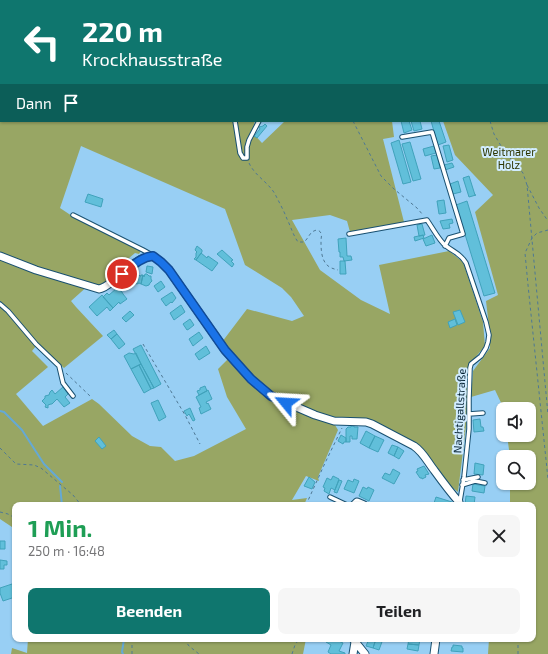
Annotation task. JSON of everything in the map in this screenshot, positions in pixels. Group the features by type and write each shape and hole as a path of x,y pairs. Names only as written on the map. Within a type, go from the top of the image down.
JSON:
{"street":[{"path":"0,256 36,270 99,289 107,286 142,258 153,256 169,270 225,350 251,379 266,392 271,396 315,415 345,422 358,421 372,424 420,450 457,502"},
{"path":"353,654 354,642"},
{"path":"355,642 365,654"},
{"path":"434,654 436,642"}],"lane":[{"path":"236,122 240,153 243,158 247,158 247,147 249,140 258,122"},
{"path":"402,137 432,132 463,234 449,238 445,246"},
{"path":"73,215 153,256"},
{"path":"349,234 427,220"},
{"name":"Nachtigallstraße","path":"427,220 445,246 459,254 466,263 489,335 488,342 482,356 471,364 469,430 459,502"},
{"path":"0,304 8,311 36,344 59,366 63,383 73,396"},
{"path":"469,414 483,413"},
{"path":"463,480 478,477"},
{"path":"462,486 475,481 485,483"},
{"path":"330,497 341,502"}],"path":[{"path":"354,122 381,176 417,208 427,220"},
{"path":"490,122 494,134 504,151 524,173 532,238 548,415"},
{"path":"247,158 252,169 268,184 274,193 298,242 304,242 314,231 320,231 323,258 326,264 338,270"},
{"path":"526,184 548,221"},
{"path":"548,230 537,233 532,238 525,253 548,479"},
{"path":"143,344 185,415 200,444"},
{"path":"59,366 90,396"},
{"path":"307,502 345,422"},
{"path":"0,448 16,464 34,465 41,468 73,495 79,502"},
{"path":"0,512 12,516"},
{"path":"132,642 132,654"},
{"path":"186,642 199,654"},
{"path":"292,654 298,642"},
{"path":"518,642 518,654"}],"green space":[{"path":"0,122 255,122 252,132 262,143 284,122 392,122 394,137 383,139 404,222 362,231 350,232 347,221 330,215 292,220 320,270 361,300 390,314 379,265 449,251 463,262 483,322 485,346 468,366 467,418 458,492 448,484 423,449 382,426 343,419 316,412 270,392 247,371 222,342 247,309 292,321 304,316 291,297 282,288 245,265 225,209 81,146 60,208 75,218 141,251 139,254 135,253 109,275 112,279 103,286 90,284 71,301 103,336 64,368 36,343 11,311 0,301"},
{"name":"Weitmarer Holz","path":"443,122 548,122 548,654 488,654 489,642 536,642 536,502 510,502 510,490 536,490 536,450 509,450 508,442 536,442 536,402 501,402 495,390 471,397 473,371 490,348 486,301 498,295 475,212 493,195 455,155"},
{"path":"0,305 36,346 32,351 48,367 16,394 43,426 92,399 132,436 150,446 161,447 175,461 194,456 246,429 227,397 218,369 229,358 241,373 270,399 335,425 338,430 318,477 319,481 306,476 292,500 307,498 305,502 12,502 12,527 0,519"},
{"path":"28,642 305,642 303,654 11,654 12,648 27,653"}],"building":[{"path":"401,122 409,122 412,130 404,133"},
{"path":"411,122 420,122 422,129 414,131"},
{"path":"431,122 439,122 446,142 438,145"},
{"path":"265,124 267,126 257,138 254,136 260,129 259,127"},
{"path":"399,140 411,182 403,184 391,143"},
{"path":"410,142 421,179 413,181 402,144"},
{"path":"449,145 453,160 447,162 443,146"},
{"path":"434,146 436,153 425,156 423,149"},
{"path":"437,155 440,168 434,169 431,156"},
{"path":"452,163 454,167 445,170 444,165"},
{"path":"469,176 476,195 469,197 463,178"},
{"path":"458,181 461,192 453,194 450,184"},
{"path":"88,194 103,199 101,207 85,202"},
{"path":"444,200 446,213 439,214 437,201"},
{"path":"467,201 495,293 484,296 456,205"},
{"path":"452,219 453,223 449,224 450,228 443,229 440,221"},
{"path":"422,224 425,235 419,236 417,225"},
{"path":"423,235 424,238 415,241 414,237"},
{"path":"432,235 435,243 426,246 423,239"},
{"path":"346,238 347,256 351,256 352,260 344,261 343,257 340,257 338,239"},
{"path":"197,246 202,250 202,252 196,260 194,259 196,257 197,252 195,250"},
{"path":"222,250 233,260 231,261 234,264 232,267 217,254"},
{"path":"201,253 207,258 208,256 218,263 212,271 196,260"},
{"path":"340,261 345,261 346,274 340,274"},
{"path":"147,266 153,267 152,274 146,272"},
{"path":"134,273 140,276 143,275 141,284 132,282 133,280 131,278 134,276"},
{"path":"145,274 151,276 152,281 146,286 141,284 143,275 144,277"},
{"path":"161,281 165,287 158,292 154,286"},
{"path":"117,288 127,299 120,304 119,302 113,308 103,297 107,293 109,295"},
{"path":"172,292 176,298 172,303 171,302 166,306 161,299"},
{"path":"102,295 113,308 110,311 107,307 97,316 89,307"},
{"path":"181,305 185,312 174,320 170,313"},
{"path":"460,310 465,322 458,325 453,312"},
{"path":"130,311 134,315 126,322 122,318"},
{"path":"190,319 194,325 187,330 183,324"},
{"path":"455,319 457,325 450,328 448,322"},
{"path":"114,330 117,334 111,339 107,335"},
{"path":"199,332 203,338 193,346 189,339"},
{"path":"117,334 125,344 119,349 111,339"},
{"path":"141,345 161,384 154,388 133,349"},
{"path":"206,346 210,353 199,360 195,354"},
{"path":"129,353 136,353 141,364 131,369 124,356"},
{"path":"141,364 154,388 151,389 139,365"},
{"path":"139,365 151,389 144,393 131,369"},
{"path":"205,386 207,391 199,395 197,391"},
{"path":"63,387 68,394 65,397 70,403 64,407 57,399 52,404 48,405 48,408 45,407 46,405 42,401 45,396 49,395 52,390 55,394"},
{"path":"208,390 212,399 206,402 211,409 201,414 199,408 201,407 196,397"},
{"path":"158,400 166,417 159,421 151,403"},
{"path":"190,408 195,420 193,421 189,414 187,416 184,411"},
{"path":"480,419 481,427 483,427 484,431 474,432 473,420"},
{"path":"351,426 358,427 357,439 352,439 352,436 350,436 350,442 346,442 346,429"},
{"path":"366,431 375,436 369,448 360,443"},
{"path":"341,435 346,438 346,442 343,444 338,441"},
{"path":"375,436 384,440 378,452 369,448"},
{"path":"99,437 106,446 102,449 95,441"},
{"path":"392,445 398,447 394,456 388,453"},
{"path":"398,447 404,451 399,459 394,456"},
{"path":"475,463 484,465 483,475 474,474"},
{"path":"424,466 429,474 425,475 426,477 422,479 416,472 418,471 417,469"},
{"path":"393,469 400,473 394,484 382,478 385,473 390,475"},
{"path":"333,476 339,479 335,490 331,488 329,494 324,491 325,488 323,487 327,478 331,480"},
{"path":"309,477 315,482 312,489 304,486"},
{"path":"354,479 359,481 354,493 344,489 348,480 353,482"},
{"path":"339,480 342,481 337,493 334,492"},
{"path":"473,484 485,486 484,493 472,491"},
{"path":"363,487 367,489 368,487 374,490 369,501 359,496"},
{"path":"466,496 475,497 474,502 465,502"},
{"path":"436,497 452,502 434,502"},
{"path":"0,541 5,541 5,549 0,549"},
{"path":"0,560 7,561 7,565 4,565 4,569 0,569"},
{"path":"12,584 12,598 3,601 0,588"},
{"path":"326,642 343,643 339,651 345,654 331,654 328,652 331,645"},
{"path":"368,642 375,642 373,648 366,646"},
{"path":"375,642 382,642 379,650 373,648"},
{"path":"408,642 420,642 419,645 408,644"},
{"path":"408,644 419,645 418,651 407,649"},
{"path":"453,645 462,646 463,652 451,651"}],"waterway":[{"path":"0,411 4,412 22,430 44,464 62,482"},
{"path":"60,486 62,502"},
{"path":"123,654 124,642"}],"route":[{"path":"122,274 142,258 148,256 153,256 161,262 169,270 225,350 251,379 271,396 286,403"}]}
